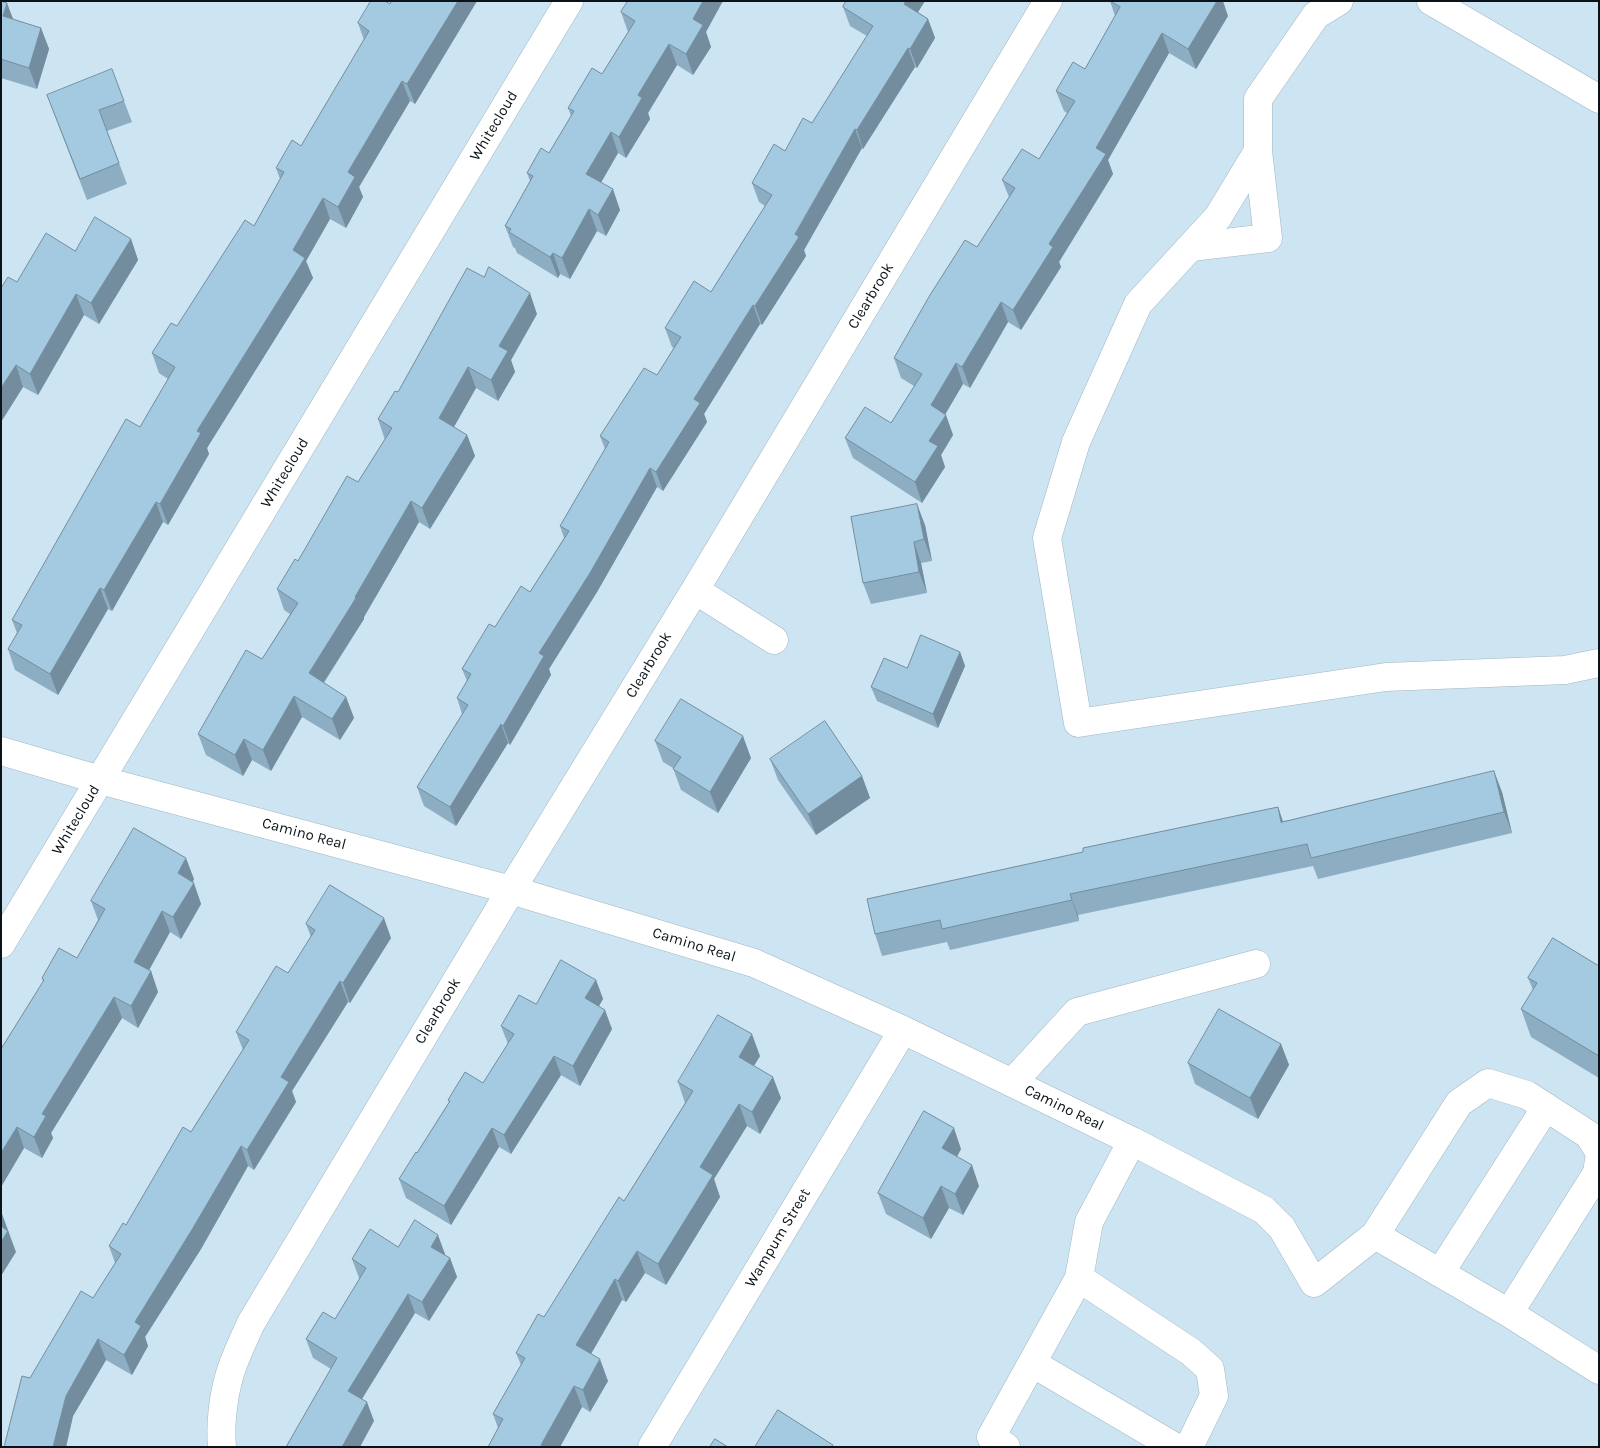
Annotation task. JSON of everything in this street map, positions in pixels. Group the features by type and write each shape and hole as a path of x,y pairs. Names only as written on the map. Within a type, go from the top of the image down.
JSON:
{"street":[{"name":"Whitecloud","path":"1,944 569,1"},
{"name":"Clearbrook","path":"222,1447 221,1436 224,1406 229,1377 251,1323 1048,1"},
{"path":"1191,247 1268,238 1258,151 1258,99 1316,15 1339,1"},
{"path":"1431,1 1598,96"},
{"path":"1258,151 1218,217 1138,304 1076,442 1047,538 1078,723 1386,677 1565,670 1599,663"},
{"path":"694,590 774,640"},
{"name":"Camino Real","path":"1,751 100,780 511,890 754,963 903,1030 1132,1141 1264,1210 1282,1228 1314,1283 1375,1235"},
{"path":"1012,1083 1077,1012 1256,964"},
{"name":"Wampum Street","path":"652,1447 903,1030"},
{"path":"1599,1152 1589,1135 1527,1095 1488,1083 1459,1103 1375,1235 1509,1313 1599,1370"},
{"path":"1440,1273 1546,1107"},
{"path":"993,1444 1032,1363 1079,1278 1089,1222 1132,1141"},
{"path":"1509,1313 1598,1173 1599,1160"},
{"path":"1079,1278 1191,1352 1210,1369 1214,1396 1189,1447"},
{"path":"1032,1363 1175,1447"}],"building":[{"path":"1,1 7,3 3,16 41,28 29,68 1,59"},
{"path":"371,1 385,1 390,4 391,1 458,1 407,84 402,81 348,172 355,177 338,207 323,198 293,250 305,258 197,431 201,433 160,504 156,502 104,590 100,588 50,674 8,649 22,625 12,620 126,419 140,427 175,367 152,353 171,323 177,326 245,220 254,226 284,172 276,168 292,140 301,146 369,31 358,23"},
{"path":"628,1 703,1 693,19 703,25 686,54 669,44 638,95 642,98 619,137 611,132 586,174 613,189 598,215 589,209 562,258 553,253 550,257 509,232 511,229 505,226 533,176 527,173 541,148 549,153 574,111 568,108 592,68 602,74 635,21 621,12"},
{"path":"846,1 906,1 904,4 928,19 857,130 855,129 795,234 799,237 755,306 753,305 694,399 700,403 656,472 650,468 590,573 539,653 544,656 503,726 501,724 450,807 417,787 468,705 457,698 471,674 462,669 489,624 495,627 521,586 530,592 569,531 560,526 609,442 600,436 644,368 657,375 681,337 665,328 694,281 711,292 772,195 752,183 774,144 785,151 803,118 812,123 873,26 843,7"},
{"path":"1110,1 1217,1 1188,49 1162,33 1096,148 1106,154 1049,244 1053,247 1013,310 1001,302 962,367 956,363 931,405 946,415 929,441 938,446 915,482 845,438 865,407 891,423 922,374 894,358 930,295 965,240 977,247 1015,188 1002,180 1022,149 1039,159 1075,101 1056,91 1073,62 1085,69 1120,7"},
{"path":"112,69 124,101 99,110 119,163 80,179 47,95"},
{"path":"95,217 131,239 91,303 76,294 30,374 16,365 1,388 1,288 8,277 17,282 46,233 75,251"},
{"path":"489,267 530,293 499,346 508,351 491,380 468,367 439,418 467,435 422,508 411,501 356,598 309,673 346,697 332,719 294,696 263,750 244,739 235,755 198,734 246,650 262,659 298,603 277,589 295,559 298,561 347,476 358,482 392,428 378,419 395,391 398,392 467,268 484,277"},
{"path":"917,504 924,539 914,542 919,572 863,583 851,517"},
{"path":"921,635 960,652 933,714 871,687 884,658 907,668"},
{"path":"681,699 743,736 710,792 673,769 681,757 655,741"},
{"path":"825,721 862,776 808,814 770,759"},
{"path":"1494,771 1504,812 1311,858 1307,844 1070,894 1072,900 942,929 940,920 875,934 867,899 1083,852 1083,848 1278,807 1281,822"},
{"path":"134,828 186,858 178,873 194,883 173,917 162,911 134,962 151,971 131,1006 114,997 42,1114 46,1116 34,1137 17,1127 1,1153 1,1049 44,980 42,978 59,948 77,958 105,909 91,901"},
{"path":"330,885 384,918 343,983 340,981 281,1077 289,1082 247,1150 241,1146 135,1322 141,1326 124,1355 98,1339 66,1396 53,1447 4,1447 22,1376 30,1378 81,1291 93,1298 121,1254 109,1246 123,1223 126,1225 183,1127 191,1132 249,1040 236,1032 276,966 288,973 315,930 306,924"},
{"path":"1553,938 1599,966 1599,1056 1521,1009 1537,983 1528,978"},
{"path":"561,960 596,980 585,998 605,1010 573,1066 554,1056 504,1135 492,1128 444,1206 399,1179 450,1101 448,1100 465,1072 483,1083 514,1034 501,1026 519,995 536,1004"},
{"path":"1219,1009 1281,1044 1250,1098 1188,1063"},
{"path":"718,1015 752,1034 739,1057 773,1077 752,1112 739,1104 700,1167 713,1175 658,1264 637,1251 618,1281 615,1279 576,1345 600,1359 583,1390 574,1386 541,1445 544,1447 488,1447 503,1419 493,1414 525,1358 516,1353 538,1314 544,1317 619,1197 624,1201 693,1091 678,1082"},
{"path":"924,1111 954,1128 942,1148 972,1165 955,1194 941,1186 923,1218 878,1193"},
{"path":"415,1220 438,1235 431,1247 450,1258 422,1302 408,1294 348,1391 367,1402 342,1447 286,1447 337,1358 306,1339 323,1312 335,1319 366,1268 352,1259 370,1229 398,1247"},
{"path":"1,1226 8,1231 1,1242"},
{"path":"778,1410 833,1445 832,1447 755,1447"},
{"path":"715,1439 728,1447 710,1447"}]}
